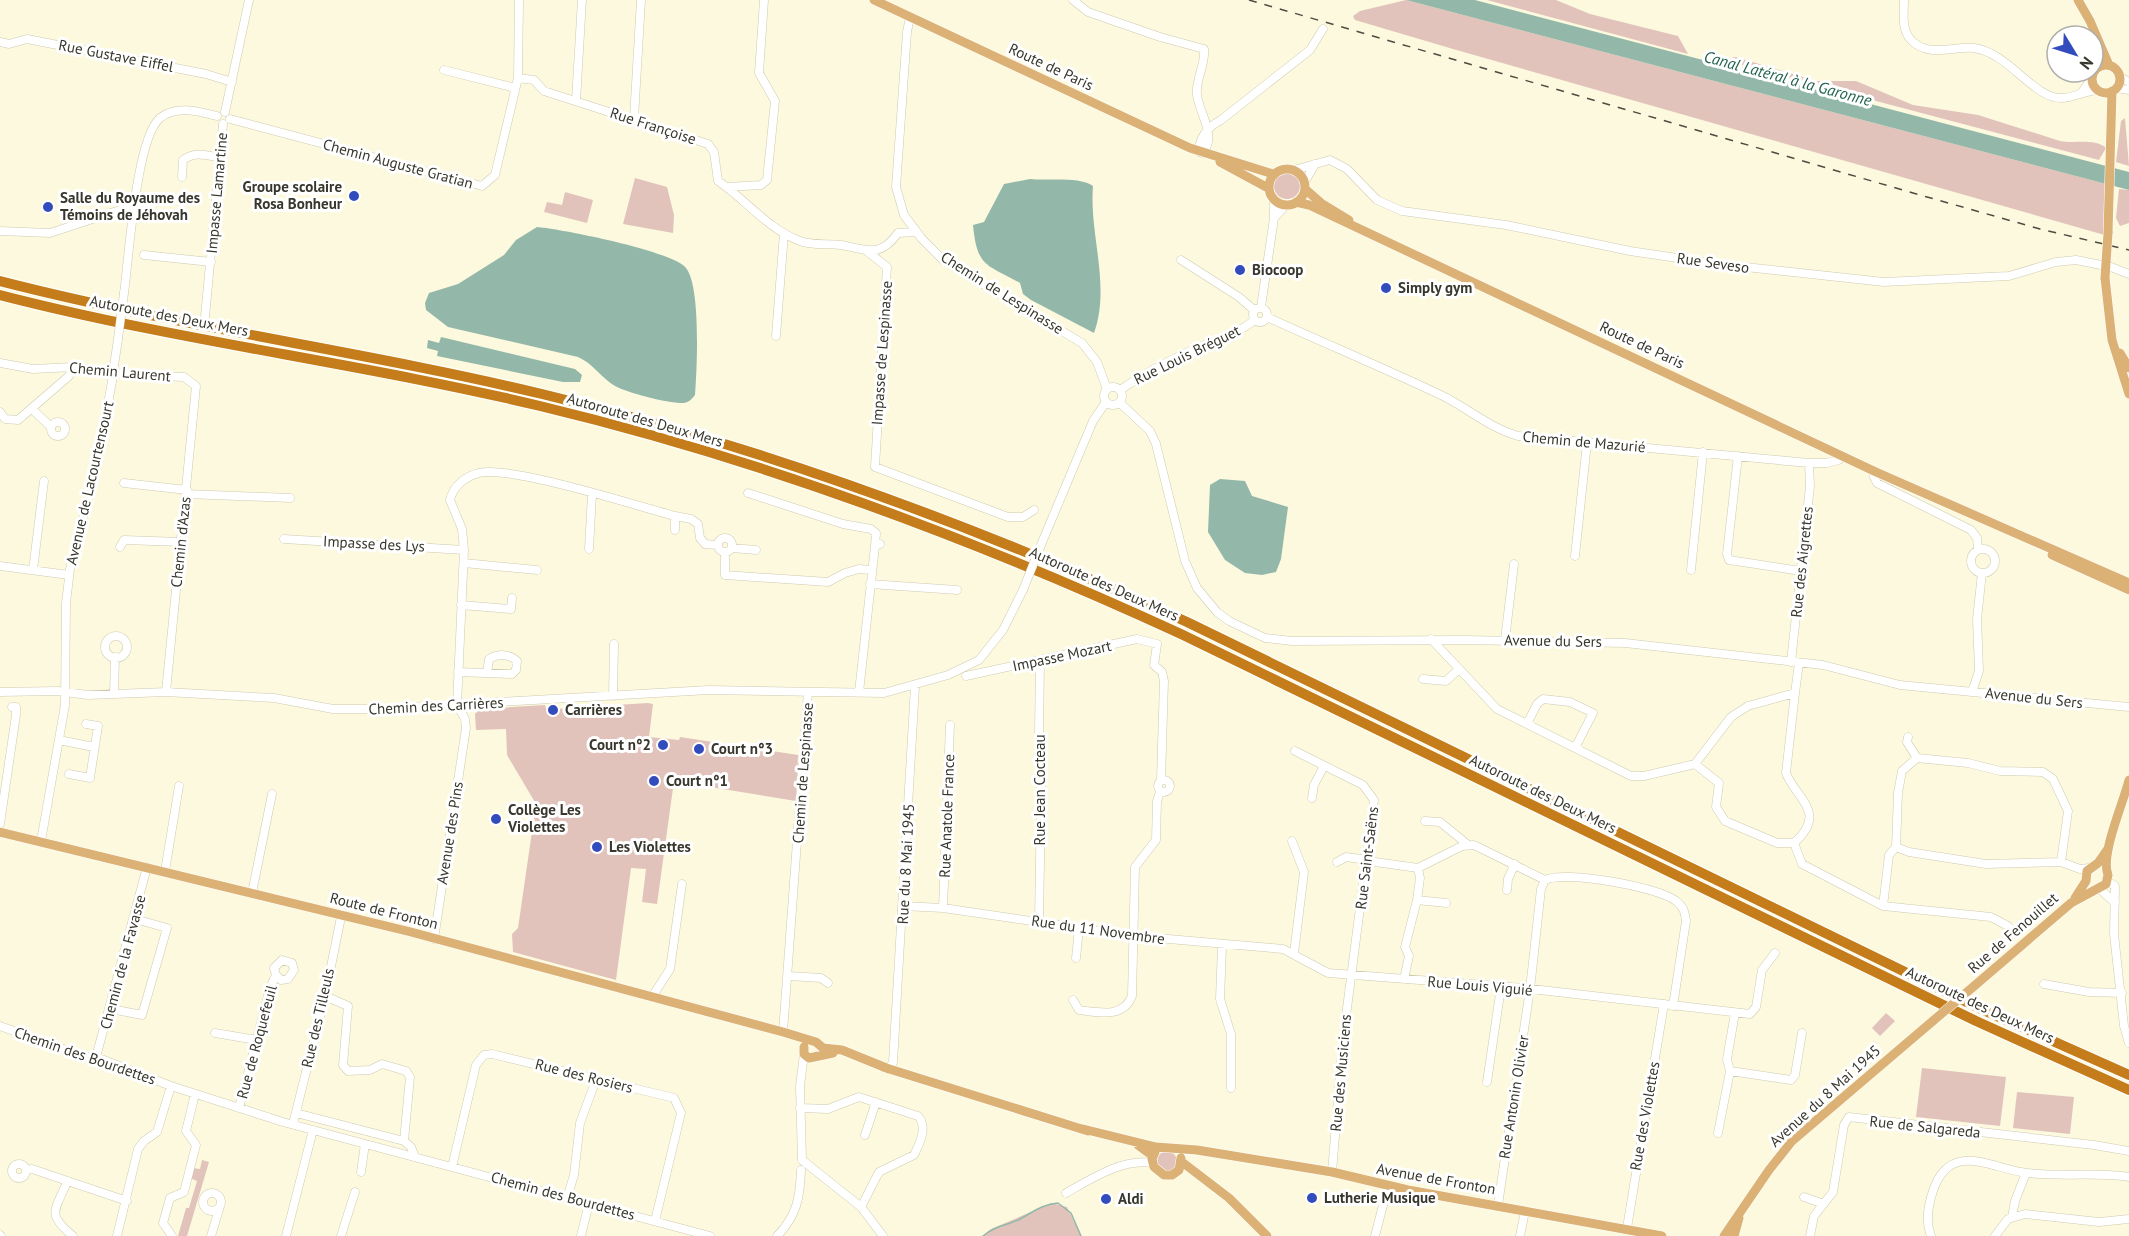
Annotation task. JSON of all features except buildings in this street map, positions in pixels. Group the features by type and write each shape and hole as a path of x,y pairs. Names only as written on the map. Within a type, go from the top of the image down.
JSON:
{"highway":[{"name":"Autoroute des Deux Mers","path":"0,281 204,327 374,357 603,409 774,459 956,523 1097,581 1187,622 1970,1004 2129,1075"},
{"name":"Autoroute des Deux Mers","path":"0,295 112,321 393,375 609,423 770,472 952,535 1092,593 1181,634 1965,1016 2129,1090"}],"main road":[{"name":"Route de Paris","path":"874,0 1207,155 1268,188"},
{"path":"2078,0 2089,24"},
{"path":"2105,57 2120,77 2107,90"},
{"path":"2105,66 2109,65"},
{"path":"2100,84 2107,90 2111,109 2112,156 2105,278 2108,319 2129,386"},
{"name":"Route de Paris","path":"1207,155 1273,174"},
{"path":"1285,168 1294,170 1305,186 1296,202 1286,205 1274,200 1268,188 1273,174 1285,168"},
{"name":"Route de Paris","path":"1305,186 1321,203 1366,231"},
{"name":"Route de Paris","path":"1296,202 1309,205 1366,231 1842,456 1875,476 1906,486 2129,583"},
{"path":"2124,368 2129,394"},
{"name":"Route de Paris","path":"1906,486 1953,510 2129,590"},
{"name":"Rue de Fenouillet","path":"1934,1020 2072,903 2092,876 2108,848 2129,780"},
{"name":"Route de Fronton","path":"0,832 342,914 759,1027"},
{"path":"2092,876 2110,883"},
{"name":"Avenue du 8 Mai 1945","path":"1724,1236 1792,1141 1934,1020"},
{"path":"759,1027 783,1032 806,1047 810,1058 818,1054"},
{"path":"759,1027 792,1038 818,1054"},
{"name":"Avenue de Fronton","path":"818,1054 837,1053 1140,1146 1153,1160 1160,1174 1168,1176 1176,1173"},
{"name":"Avenue de Fronton","path":"1082,1129 1170,1147 1180,1157 1205,1152 1332,1172 1389,1186 1662,1236"},
{"path":"1153,1160 1162,1147"},
{"path":"1180,1157 1176,1173 1192,1172"},
{"path":"1180,1157 1192,1172 1229,1198 1267,1236"},
{"name":"Avenue du 8 Mai 1945","path":"1734,1236 1735,1226 1746,1203"}],"street":[{"path":"226,118 249,0"},
{"name":"Chemin Auguste Gratian","path":"226,118 482,186 495,175 518,78 519,0"},
{"path":"576,101 582,0"},
{"path":"634,118 641,0"},
{"path":"727,187 761,184 767,180 775,101 759,73 764,0"},
{"path":"1073,0 1088,12 1130,27 1201,47 1204,52 1197,92 1207,128 1207,155"},
{"path":"1904,0 1904,26 1911,40 1930,50 1973,48 1991,53 2007,62 2039,89 2062,98 2082,92 2129,90"},
{"name":"Chemin de Lespinasse","path":"910,17 896,187 904,215 916,232 944,261 1082,343 1098,362 1107,388"},
{"path":"1207,155 1199,142 1207,128 1221,120 1310,50 1323,29"},
{"name":"Rue Gustave Eiffel","path":"0,42 9,44 27,39 206,74 232,82"},
{"path":"444,69 515,88"},
{"path":"2120,77 2129,82"},
{"name":"Rue Françoise","path":"518,78 534,80 544,92 634,118 708,144 714,152 718,181 784,233 801,242 840,245 868,252"},
{"path":"2082,92 2088,84"},
{"name":"Avenue de Lacourtensourt","path":"41,841 65,692 64,646 69,575 99,460 144,148 153,125 170,112 182,109 217,116 219,122 226,118"},
{"name":"Impasse Lamartine","path":"205,317 226,118"},
{"path":"182,177 183,160 190,154 201,153 220,158"},
{"name":"Rue Seveso","path":"1294,170 1330,160 1341,165 1377,200 1412,214 1506,225 1630,251 1728,265 1870,281 1926,282 2009,276 2056,262 2076,260 2105,265 2129,274"},
{"path":"1305,186 1316,163"},
{"name":"Rue Louis Bréguet","path":"1120,390 1136,378 1187,352 1234,333 1255,320 1274,218 1274,200"},
{"path":"1274,218 1286,205"},
{"path":"0,231 50,233 122,211 135,212"},
{"path":"868,252 888,246 898,233 916,232"},
{"path":"776,336 784,233"},
{"name":"Impasse de Lespinasse","path":"868,252 887,267 874,464 878,469 1008,517 1023,517 1034,510"},
{"name":"Impasse Lamartine","path":"144,255 211,262"},
{"path":"1181,260 1258,309 1266,311 1267,317"},
{"name":"Rue Louis Bréguet","path":"1255,320 1262,322 1267,317"},
{"name":"Chemin de Mazurié","path":"1267,317 1450,400 1498,430 1525,438 1809,463 1837,461 1842,456"},
{"name":"Chemin Laurent","path":"0,363 33,369 73,367 137,376 184,377 193,381 197,391"},
{"path":"2,418 18,420 69,376 73,367"},
{"path":"1115,387 1120,390 1122,398 1119,402 1113,405 1106,402 1104,394 1107,388 1115,387"},
{"name":"Chemin d'Azas","path":"166,692 197,391"},
{"name":"Chemin de Lespinasse","path":"783,1032 789,976 808,692 884,693 948,675 979,660 1003,630 1023,590 1093,421 1106,402"},
{"name":"Avenue du Sers","path":"1119,402 1145,425 1153,436 1185,561 1197,588 1216,612 1245,631 1278,640 1431,639 1625,643 1823,665 1900,685 2129,707"},
{"path":"32,409 51,427"},
{"path":"1575,556 1587,443"},
{"path":"1819,463 1829,450"},
{"path":"1691,570 1703,452"},
{"path":"1738,456 1727,554 1729,560 1801,571"},
{"name":"Rue des Aigrettes","path":"1794,843 1803,835 1808,812 1804,799 1786,773 1795,693 1801,571 1810,486 1809,463"},
{"name":"Avenue des Pins","path":"465,728 465,719 458,705 464,550 462,529 450,500 454,489 468,477 479,473 498,472 592,494"},
{"path":"1875,476 1926,510 1971,530 1977,538 1978,550"},
{"path":"33,570 44,481"},
{"path":"123,483 187,492 290,498"},
{"path":"590,549 592,494 691,519 698,524 705,544 728,550 756,550"},
{"path":"748,494 843,524 871,529 876,533 878,545 871,570 859,692"},
{"path":"675,516 675,530"},
{"path":"718,546 725,538 730,540 725,575 828,582 859,568 871,570"},
{"name":"Impasse des Lys","path":"284,539 464,550"},
{"path":"120,547 124,540 181,542"},
{"path":"1978,550 1989,550 1995,559 1990,571 1982,573 1975,570 1971,564 1972,556 1978,550"},
{"path":"464,563 537,570"},
{"path":"1505,640 1514,564"},
{"path":"0,566 69,575"},
{"path":"1972,692 1979,671 1977,619 1982,573"},
{"path":"870,584 957,590"},
{"path":"461,605 511,609 512,598"},
{"name":"Impasse Mozart","path":"966,676 1137,639 1157,645 1154,664 1162,672 1164,681 1161,780 1168,781 1170,786 1168,791 1161,792 1157,801 1156,840 1135,867 1134,936"},
{"path":"1431,639 1497,709 1631,776 1644,776 1695,764 1731,717 1748,706 1795,693"},
{"path":"1450,661 1448,654 1451,646 1466,640"},
{"path":"613,696 614,644"},
{"path":"114,693 115,657"},
{"path":"979,660 986,673"},
{"name":"Rue Jean Cocteau","path":"1038,921 1042,747 1039,734 1040,660"},
{"path":"1423,679 1446,681 1458,670"},
{"path":"458,672 487,673"},
{"name":"Rue du 8 Mai 1945","path":"889,1069 894,1062 915,686"},
{"name":"Chemin des Carrières","path":"0,692 166,692 274,698 333,709 408,708 709,690 808,692"},
{"path":"1527,724 1537,704 1543,699 1570,702 1593,713 1575,748"},
{"name":"Avenue des Pins","path":"434,939 465,728 471,704"},
{"path":"0,824 16,715 16,707 12,707"},
{"path":"69,774 90,777 98,726 86,724"},
{"name":"Rue Anatole France","path":"943,908 950,725"},
{"path":"1908,736 1907,742 1917,758"},
{"path":"59,740 94,747"},
{"name":"Rue Saint-Saëns","path":"1295,751 1363,785 1371,792 1375,810 1351,975"},
{"path":"1882,906 1889,855 1896,847 1897,802 1902,771 1917,758 1968,763 2000,771 2043,772 2053,779 2068,811 2061,862"},
{"path":"1695,764 1719,783 1716,807 1725,820 1776,843 1794,843 1802,864 1882,906 1990,917 2008,926"},
{"path":"1312,798 1314,785 1324,766"},
{"path":"165,871 179,786"},
{"path":"252,893 272,794"},
{"path":"1425,821 1440,822 1467,844 1480,847 1545,880"},
{"path":"1292,841 1304,872 1293,953"},
{"path":"1337,862 1346,857 1418,868 1467,844"},
{"path":"1896,847 1909,852 1986,864 2061,862 2092,876 2115,903"},
{"path":"1507,890 1508,879 1515,864"},
{"name":"Chemin de la Favasse","path":"96,1057 111,1009 147,867"},
{"path":"1404,979 1409,956 1405,947 1407,931 1413,924 1420,878 1418,868"},
{"name":"Rue des Violettes","path":"1545,880 1561,876 1647,888 1679,903 1684,912 1686,921 1627,1228"},
{"name":"Rue Antonin Olivier","path":"1498,1205 1530,990 1541,889 1545,880"},
{"path":"2110,883 2117,897 2114,934 2124,1026 2129,1043"},
{"path":"657,998 670,969 682,885"},
{"path":"1417,900 1446,903"},
{"name":"Rue du 11 Novembre","path":"903,906 943,908 1134,936 1222,946 1283,949 1293,953"},
{"name":"Rue des Tilleuls","path":"293,1124 325,996 342,914"},
{"path":"111,1009 142,1015 167,928 135,919"},
{"path":"1076,958 1079,928"},
{"path":"1073,1000 1079,1010 1110,1013 1118,1011 1129,1003 1134,936"},
{"path":"1222,946 1220,999 1231,1034 1231,1088"},
{"name":"Rue Louis Viguié","path":"1293,953 1320,970 1351,975 1501,987 1750,1014 1756,1008 1762,970 1775,953"},
{"name":"Rue de Roquefeuil","path":"239,1108 276,975"},
{"name":"Rue des Musiciens","path":"1332,1172 1351,975"},
{"path":"789,976 821,978 828,983"},
{"path":"2044,984 2089,992 2122,993"},
{"path":"1487,1082 1501,987"},
{"path":"325,996 348,1006 343,1065 348,1071 370,1070 382,1064 405,1071 410,1077 404,1140"},
{"path":"1718,1133 1730,1071 1727,1059 1735,1013"},
{"name":"Chemin des Bourdettes","path":"0,1026 85,1057 96,1057 195,1094 313,1130 710,1236"},
{"path":"215,1033 257,1040"},
{"path":"1730,1071 1791,1080 1795,1075 1802,1033"},
{"path":"777,1236 798,1206 803,1165 800,1086 806,1047"},
{"name":"Rue des Rosiers","path":"452,1167 476,1065 484,1055 496,1054 674,1098 681,1113 655,1221"},
{"path":"800,1086 804,1070 818,1054"},
{"path":"567,1198 574,1175 580,1123 596,1080"},
{"path":"117,1236 138,1149 144,1141 158,1132 171,1086"},
{"path":"172,1236 163,1223 170,1198 184,1192 196,1145 186,1131 195,1094"},
{"path":"800,1108 828,1108 855,1097 918,1116 924,1129 914,1155 879,1172 861,1207"},
{"path":"865,1135 876,1102"},
{"path":"296,1113 404,1140 411,1147 415,1157"},
{"name":"Rue de Salgareda","path":"1810,1236 1814,1216 1833,1192 1846,1119 1849,1117 2129,1151"},
{"path":"286,1236 313,1130"},
{"path":"361,1172 365,1144"},
{"path":"1066,1193 1120,1167 1153,1160"},
{"path":"1931,1236 1927,1224 1931,1199 1940,1175 1949,1166 1960,1161 1978,1160 2026,1173 2129,1177"},
{"path":"803,1165 815,1169 861,1207 883,1236"},
{"path":"26,1170 32,1169 127,1201"},
{"path":"2012,1217 2026,1173"},
{"path":"67,1182 54,1214 57,1222 73,1236"},
{"path":"1375,1236 1389,1186"},
{"path":"341,1236 355,1192"},
{"path":"1804,1197 1824,1204"},
{"path":"581,1236 589,1203"},
{"path":"212,1236 220,1205"},
{"path":"1520,1236 1525,1211"},
{"path":"1995,1236 2002,1225 2012,1217 2025,1214 2099,1222 2129,1219"}],"shaded area":[{"path":"1406,0 2110,185 2108,236 1453,49 1355,20 1353,16 1360,11"},
{"path":"1406,0 1475,0 2129,172 2129,190"},
{"path":"1487,0 1556,0 1590,14 1678,36 1688,54"},
{"path":"1736,57 1816,81 1856,81 1913,105 1978,115 2060,141 2090,142 2106,148 2099,160 1842,92 1833,86 1819,86 1723,60"},
{"path":"2125,118 2129,166 2116,162 2121,121"},
{"path":"1287,173 1296,177 1300,186 1296,195 1287,199 1278,195 1274,186 1278,177"},
{"path":"635,178 667,187 674,215 673,233 623,224"},
{"path":"1030,179 1072,180 1093,186 1094,223 1100,278 1099,315 1094,333 1031,300 1023,294 1020,283 985,263 977,249 973,225 984,222 1004,184"},
{"path":"2119,189 2129,190 2129,223 2120,226 2116,218"},
{"path":"565,192 593,200 587,223 544,212 547,202 562,205"},
{"path":"537,227 591,236 639,248 677,261 686,268 694,292 697,329 695,395 692,399 686,403 678,403 629,392 610,383 589,363 578,357 448,327 426,310 425,303 429,293 458,284 504,255 516,240"},
{"path":"441,337 575,369 582,375 580,382 563,382 437,356 438,351 427,348 428,340 439,343"},
{"path":"1220,479 1245,481 1252,496 1288,507 1281,559 1276,572 1262,575 1245,573 1225,560 1208,532 1210,485"},
{"name":"Les Violettes","path":"653,704 649,737 679,740 680,737 798,755 796,801 674,781 657,904 642,902 646,869 631,868 616,980 513,952 512,934 518,928 536,804 507,755 506,729 476,730 475,714 480,709 545,705 546,709 555,709"},
{"path":"1886,1013 1895,1021 1880,1036 1872,1028"},
{"path":"1922,1068 2006,1077 2000,1126 1916,1117"},
{"path":"2017,1092 2074,1097 2070,1134 2013,1128"},
{"path":"1167,1151 1174,1154 1177,1161 1174,1168 1167,1171 1160,1168 1157,1161 1160,1154"},
{"path":"202,1160 209,1162 187,1236 178,1236 197,1181 190,1178 193,1168 200,1169"},
{"path":"1052,1203 1067,1207 1081,1236 983,1236 991,1229"}],"waterway":[{"path":"983,1236 991,1230 1018,1220 1042,1207 1058,1203 1071,1213 1081,1236"}],"railway":[{"path":"1249,0 1913,193 2040,229 2129,250"}],"place":[{"name":"Groupe scolaire Rosa Bonheur","path":"354,196"},
{"name":"Salle du Royaume des Témoins de Jéhovah","path":"48,207"},
{"name":"Biocoop","path":"1240,270"},
{"name":"Simply gym","path":"1386,288"},
{"name":"Carrières","path":"553,710"},
{"name":"Court n°2","path":"663,745"},
{"name":"Court n°3","path":"699,749"},
{"name":"Court n°1","path":"654,781"},
{"name":"Collège Les Violettes","path":"496,819"},
{"name":"Les Violettes","path":"597,847"},
{"name":"Lutherie Musique","path":"1312,1198"},
{"name":"Aldi","path":"1106,1199"}],"water label":[{"name":"Canal Latéral à la Garonne","path":"1788,78"}]}
